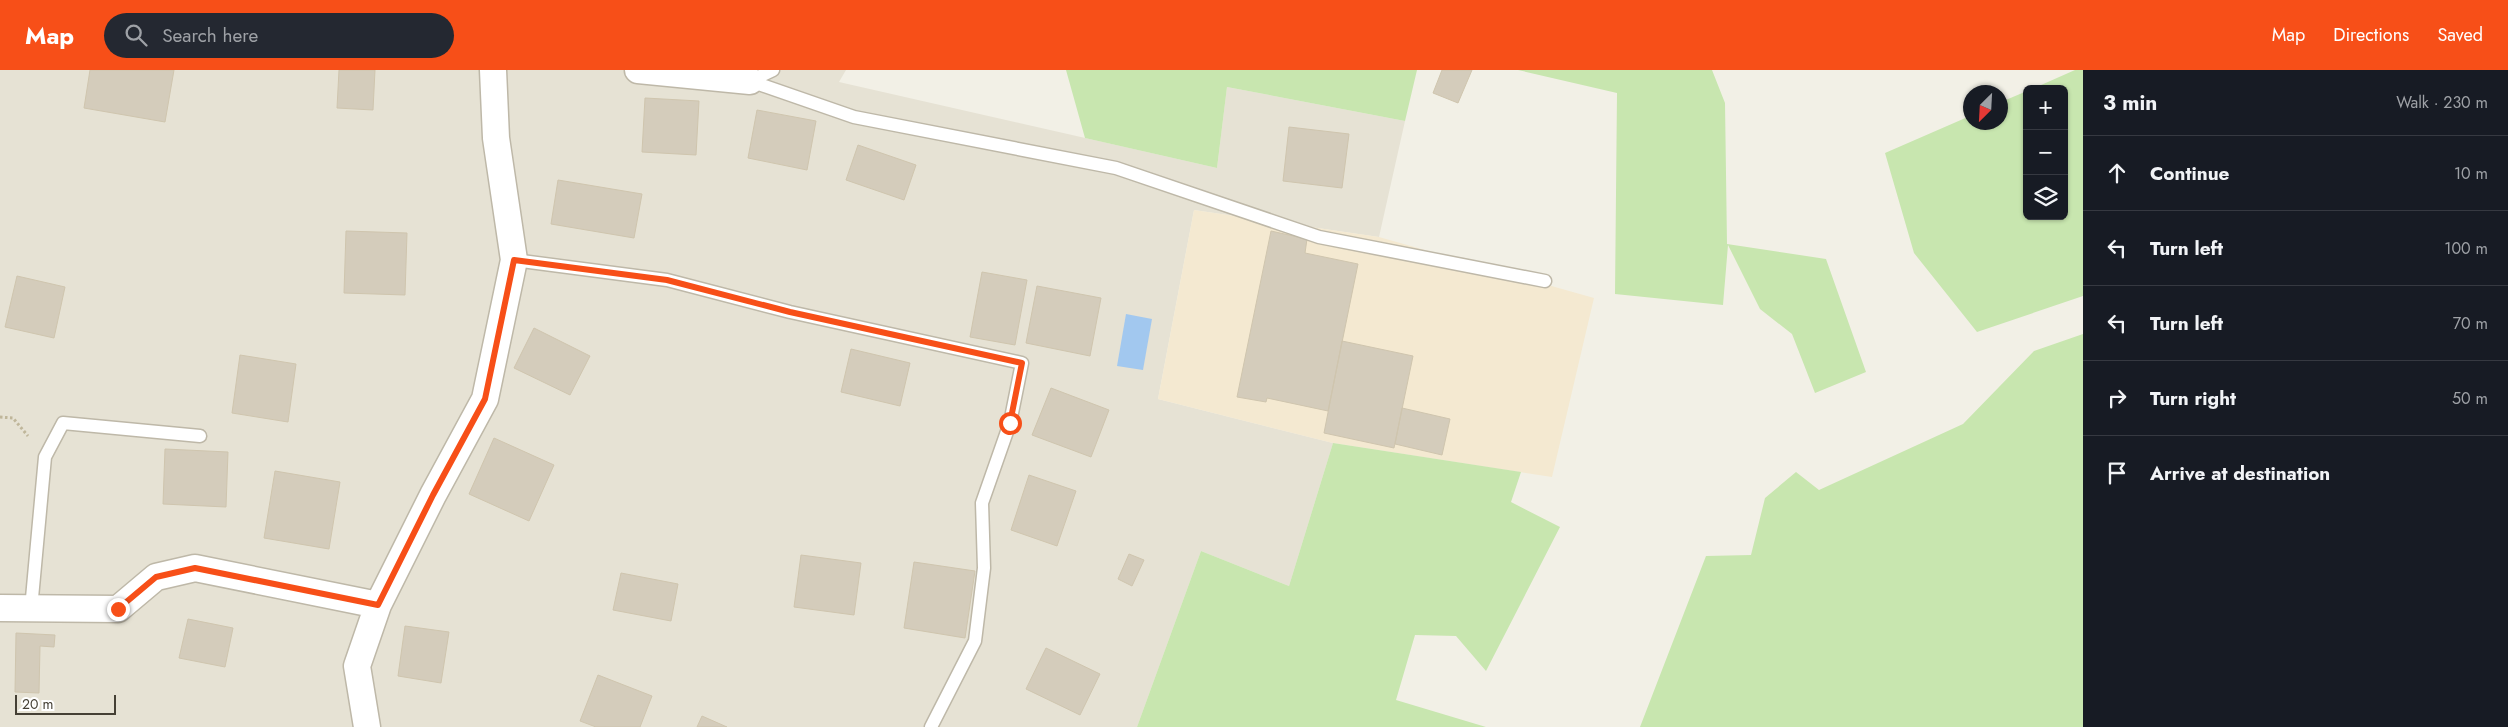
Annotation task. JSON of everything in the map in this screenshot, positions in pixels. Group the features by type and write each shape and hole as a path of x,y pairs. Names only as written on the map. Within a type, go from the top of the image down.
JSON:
{"street":[{"path":"367,727 356,666 378,605 433,495 485,399 514,260 496,138 493,70"},
{"path":"638,70 750,81"},
{"path":"0,608 118,609 156,577 195,568 378,605"}],"lane":[{"path":"750,81 773,70"},
{"path":"750,81 854,116 1116,168 1319,237 1545,281"},
{"path":"514,260 667,280 790,312 1022,363 1010,423 982,504 984,568 975,641 931,727"},
{"path":"31,609 46,456 63,423 200,436"}],"path":[{"path":"0,417 13,418 46,456"}],"shaded area":[{"path":"0,70 846,70 839,82 1217,168 1227,87 1405,121 1379,237 1194,210 1158,399 1333,443 1289,586 1201,551 1137,727 0,727"},
{"path":"1194,210 1379,237 1594,298 1552,477 1333,443 1158,399"}],"green space":[{"path":"1066,70 1417,70 1405,121 1227,87 1217,168 1085,138"},
{"path":"1518,70 1712,70 1725,103 1727,244 1826,259 1866,372 1815,393 1792,334 1760,309 1728,245 1723,305 1615,294 1617,93"},
{"path":"2075,70 2083,70 2083,296 1977,332 1914,253 1885,153 1963,119 1963,130 2008,130 2008,99 2023,93 2023,220 2068,220 2068,85 2041,85"},
{"path":"2083,334 2083,727 1640,727 1706,556 1751,555 1765,498 1796,472 1819,490 1963,424 2034,351"},
{"path":"1333,443 1521,472 1511,502 1560,527 1486,671 1456,636 1415,635 1396,700 1486,727 1137,727 1201,551 1289,586"}],"water":[{"path":"1126,314 1152,319 1143,370 1117,366"}],"building":[{"path":"90,70 174,70 165,122 84,108"},
{"path":"339,70 375,70 373,110 337,108"},
{"path":"1442,70 1472,70 1458,103 1433,93"},
{"path":"645,98 699,101 696,155 642,152"},
{"path":"757,110 816,121 807,170 748,158"},
{"path":"1289,127 1349,134 1342,188 1283,181"},
{"path":"858,145 916,165 904,200 846,180"},
{"path":"558,180 642,194 634,238 551,224"},
{"path":"346,231 407,233 405,295 344,293"},
{"path":"1271,231 1307,239 1305,253 1358,264 1328,411 1267,398 1266,402 1237,397"},
{"path":"982,272 1027,280 1015,345 970,337"},
{"path":"17,276 65,287 54,338 5,327"},
{"path":"1037,286 1101,298 1090,356 1026,343"},
{"path":"534,328 590,356 570,395 514,368"},
{"path":"1342,341 1413,356 1394,448 1324,433"},
{"path":"851,349 910,363 900,406 841,392"},
{"path":"240,355 296,364 288,422 232,413"},
{"path":"1051,388 1109,410 1091,457 1032,435"},
{"path":"1402,408 1450,419 1442,455 1395,444"},
{"path":"494,438 554,465 529,521 469,494"},
{"path":"165,449 228,452 226,507 163,504"},
{"path":"275,471 340,482 329,549 264,538"},
{"path":"1029,475 1076,491 1057,546 1011,530"},
{"path":"1129,554 1144,560 1132,586 1118,579"},
{"path":"801,555 861,563 854,615 794,607"},
{"path":"914,562 975,571 965,638 904,628"},
{"path":"621,573 678,584 671,621 613,610"},
{"path":"188,619 233,628 225,667 179,658"},
{"path":"405,626 449,632 441,683 398,676"},
{"path":"16,633 55,635 54,647 40,646 39,693 15,692"},
{"path":"1046,648 1100,674 1080,715 1026,689"},
{"path":"598,675 652,696 640,727 596,727 580,721"},
{"path":"702,716 727,727 697,727"}],"route":[{"path":"118,609 156,577 195,568 378,605 433,495 485,399 514,260 667,280 790,312 1022,363 1010,423"}]}
